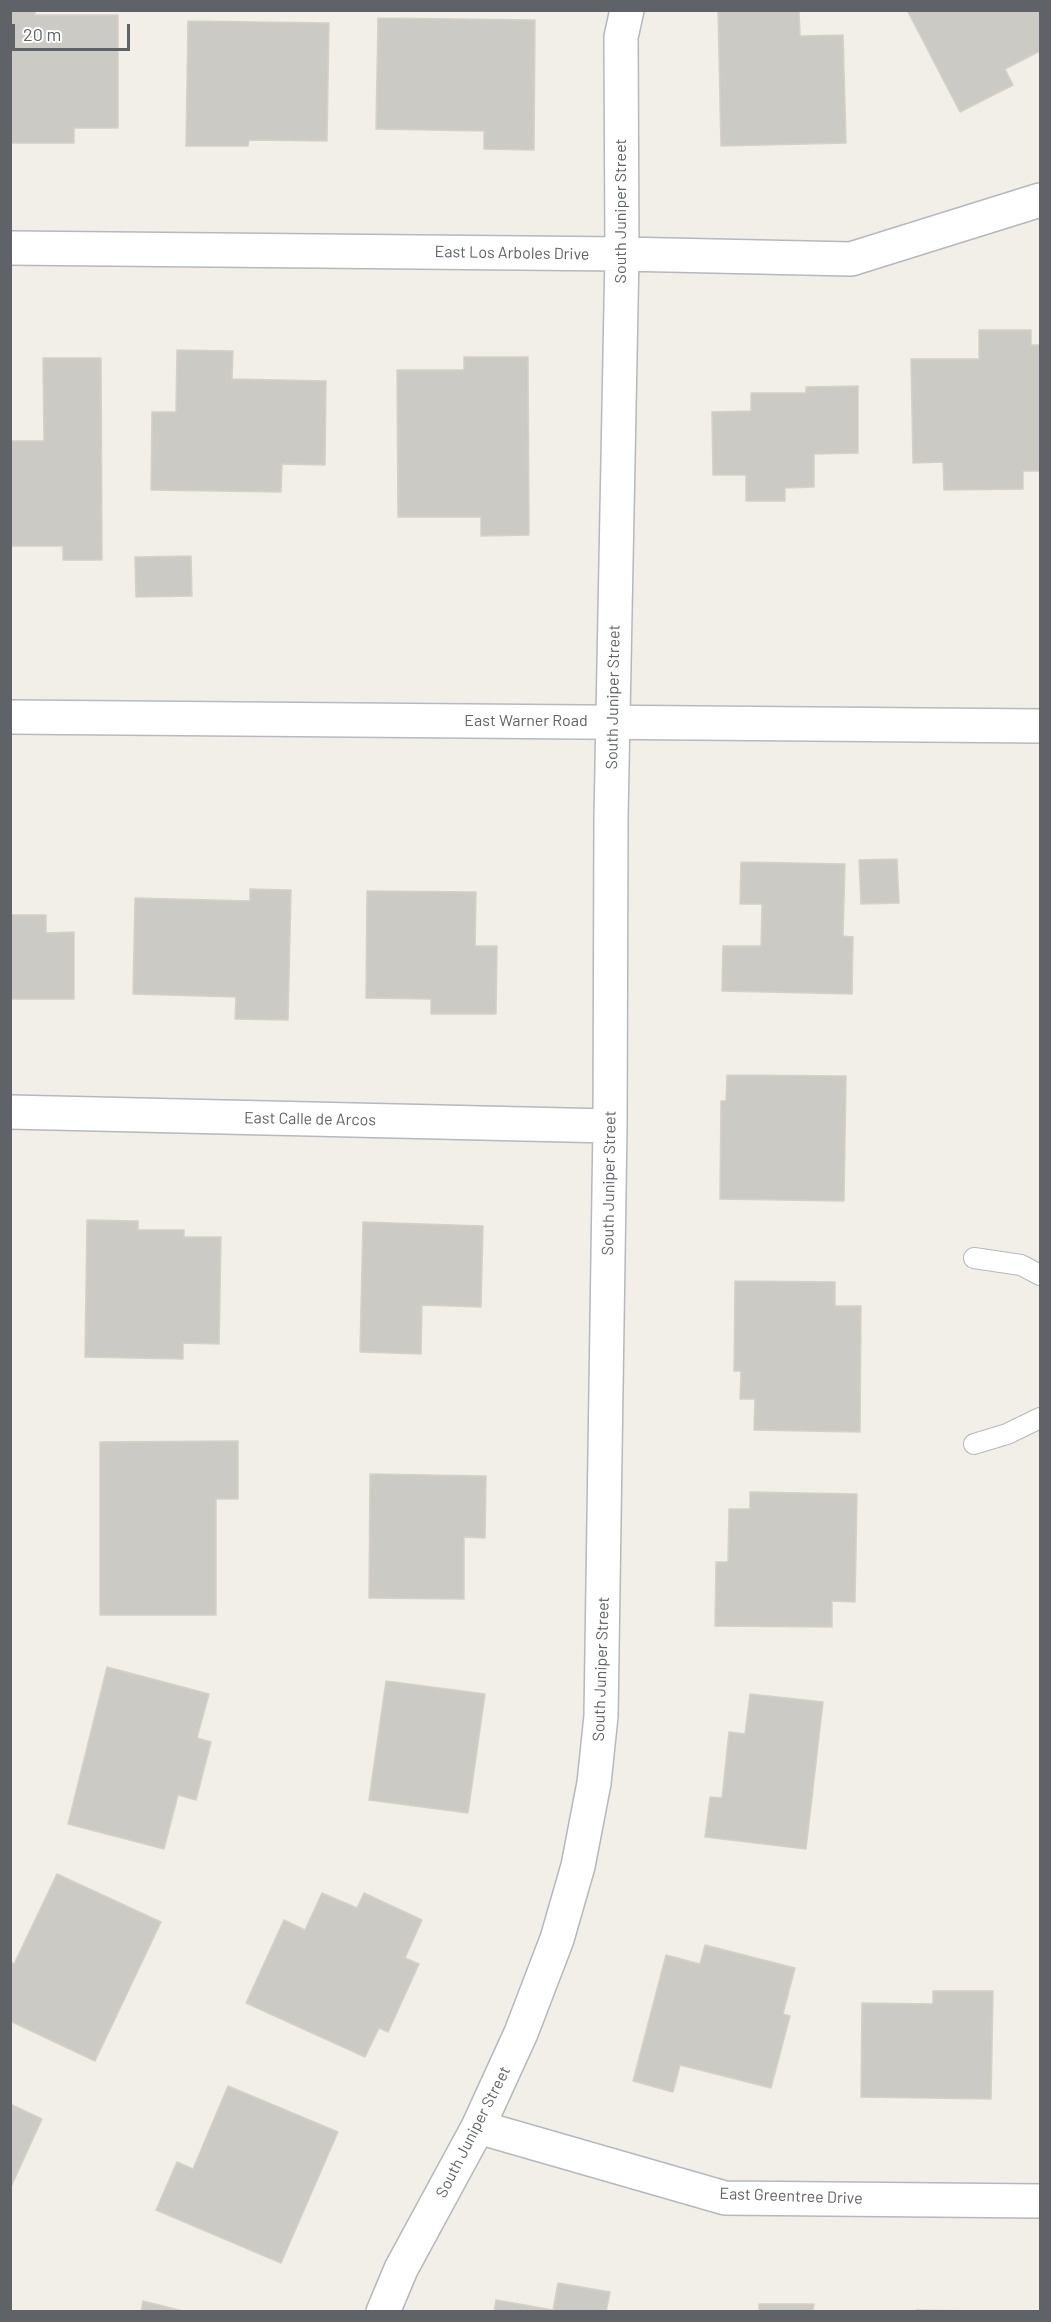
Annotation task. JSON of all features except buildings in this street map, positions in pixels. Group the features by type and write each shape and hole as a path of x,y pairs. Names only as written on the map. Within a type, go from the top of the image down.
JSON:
{"street":[{"name":"South Juniper Street","path":"383,2312 401,2269 478,2127 521,2033 557,1940 578,1866 594,1783 602,1705 613,722 622,254 621,37 627,10"},
{"name":"East Los Arboles Drive","path":"10,248 622,254 851,259 1041,200"},
{"name":"East Warner Road","path":"10,717 1041,726"},
{"name":"East Calle de Arcos","path":"10,1112 610,1126"},
{"name":"East Greentree Drive","path":"478,2127 725,2198 1041,2201"}],"lane":[{"path":"975,1258 1021,1264 1041,1275"},
{"path":"975,1444 1006,1434 1041,1418"}]}
